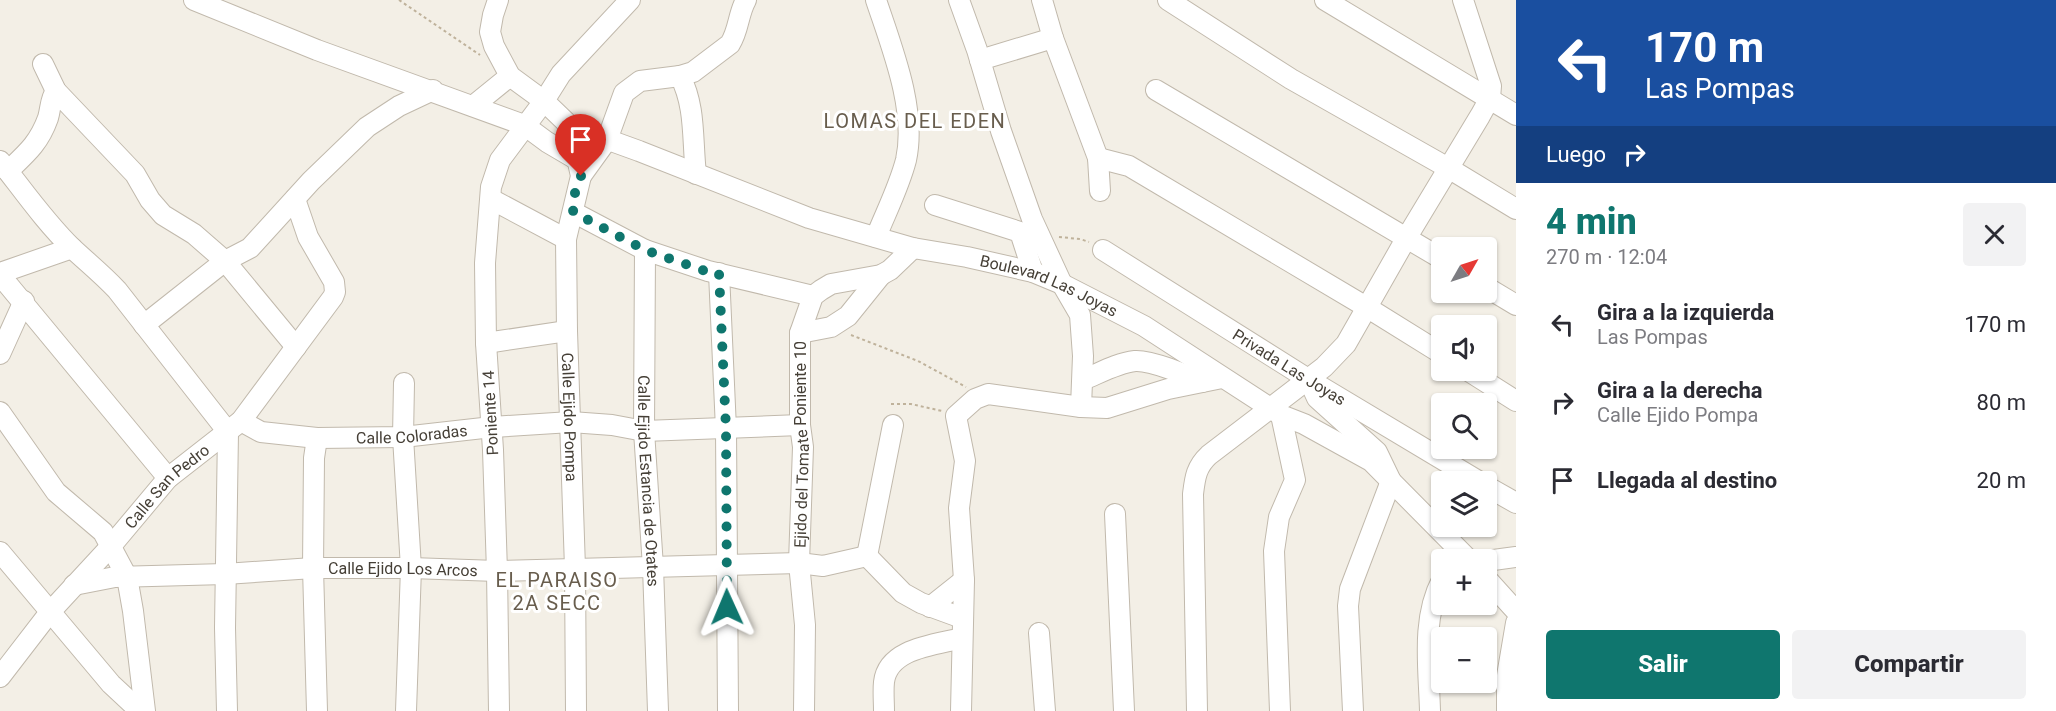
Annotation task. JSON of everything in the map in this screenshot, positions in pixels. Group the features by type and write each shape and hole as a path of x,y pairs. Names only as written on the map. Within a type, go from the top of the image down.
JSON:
{"street":[{"path":"194,0 317,50 433,90 524,125 579,167 607,140 624,93 640,81 693,72 722,52 734,38 746,0"},
{"path":"498,0 490,32 494,46 510,76 544,101 570,126"},
{"path":"876,0 906,97 909,116 905,161 876,237"},
{"path":"958,0 1032,219 1062,284 1080,315 1083,380 1081,408"},
{"path":"1042,0 1053,38 1098,158 1100,191"},
{"path":"1168,0 1292,79 1516,209"},
{"path":"1325,0 1516,115"},
{"path":"1197,711 1195,478 1200,463 1252,422 1276,411 1308,379 1335,358 1368,308 1407,237 1450,169 1490,98 1489,78 1463,0"},
{"path":"524,125 544,101 561,74 628,1"},
{"path":"980,60 1053,38"},
{"path":"43,64 56,91 135,174 150,200 163,215 194,234 225,261 296,347"},
{"path":"473,106 510,76"},
{"path":"680,76 692,110 696,174"},
{"path":"144,325 225,261 250,248 367,127 399,106 433,90"},
{"path":"1156,90 1431,252"},
{"path":"56,91 52,96 48,116 37,142 4,166 72,248 98,269 144,325 235,426 225,574 227,711"},
{"name":"Poniente 14","path":"499,711 497,571 492,428 486,343 485,263 491,187 500,160 524,125"},
{"name":"Boulevard Las Joyas","path":"570,126 808,218 914,248 968,256 1033,272 1062,284 1144,326 1276,411 1371,461 1453,549"},
{"name":"Calle Ejido Pompa","path":"570,126 579,167 573,212 566,239 575,568 576,711"},
{"path":"1098,158 1129,166 1431,347"},
{"name":"Calle San Pedro","path":"0,677 50,612 111,546 168,478 235,426 333,297 334,282 308,237 295,199"},
{"path":"491,199 566,239"},
{"path":"935,206 1041,237"},
{"path":"573,212 645,250 708,272 813,296 831,284 881,275 890,270 914,248"},
{"path":"1020,232 1033,272"},
{"path":"72,248 0,274 168,478"},
{"name":"Calle Ejido Estancia de Otates","path":"645,250 644,431 653,567 658,711"},
{"name":"Privada Las Joyas","path":"1103,250 1308,379 1462,471"},
{"path":"719,273 726,429 728,711"},
{"path":"800,333 831,327 848,316 881,275"},
{"path":"1497,294 1516,305"},
{"name":"Ejido del Tomate Poniente 10","path":"804,711 805,625 799,563 803,447 800,425 800,333 813,296"},
{"path":"0,354 24,301"},
{"path":"486,343 567,331"},
{"path":"1083,380 1118,365 1138,361 1180,372 1202,382"},
{"path":"961,711 964,580 959,508 965,461 956,416 970,402 981,396 996,394 1081,408 1107,408 1168,389 1222,378"},
{"path":"1308,379 1317,398 1377,452 1391,482 1350,589 1348,606 1353,711"},
{"path":"1484,381 1516,401"},
{"path":"404,383 403,437 411,568 406,711"},
{"path":"1251,396 1252,422"},
{"path":"1276,411 1295,480 1279,516 1274,551 1280,711"},
{"path":"0,412 56,492 103,532 127,577 145,711"},
{"name":"Calle Coloradas","path":"235,426 261,432 317,438 403,437 571,422 626,426 644,431 800,425"},
{"path":"893,424 867,556 903,593 962,628"},
{"path":"317,438 314,458 313,568 317,711"},
{"path":"1497,492 1516,503"},
{"path":"1115,514 1124,711"},
{"path":"0,552 111,684 140,711"},
{"name":"Calle Ejido Los Arcos","path":"75,585 115,577 225,574 313,568 497,571 799,563 824,566 867,556"},
{"path":"1497,560 1516,557"},
{"path":"930,607 964,580"},
{"path":"1497,590 1516,611"},
{"path":"1430,711 1428,634 1431,610"},
{"path":"1507,711 1516,623"},
{"path":"884,711 884,682 887,671 898,657 962,628"},
{"path":"1039,633 1045,711"}],"path":[{"path":"399,0 482,57"},
{"path":"1041,237 1080,239 1103,250"},
{"path":"831,327 918,361 981,396"},
{"path":"891,404 934,408 956,416"}],"district":[{"name":"LOMAS DEL EDEN","path":"915,121"},
{"name":"EL PARAISO 2A SECC","path":"557,592"}],"route":[{"path":"581,176 575,193 573,212 645,250 708,272 719,273 726,429 727,607"}]}
